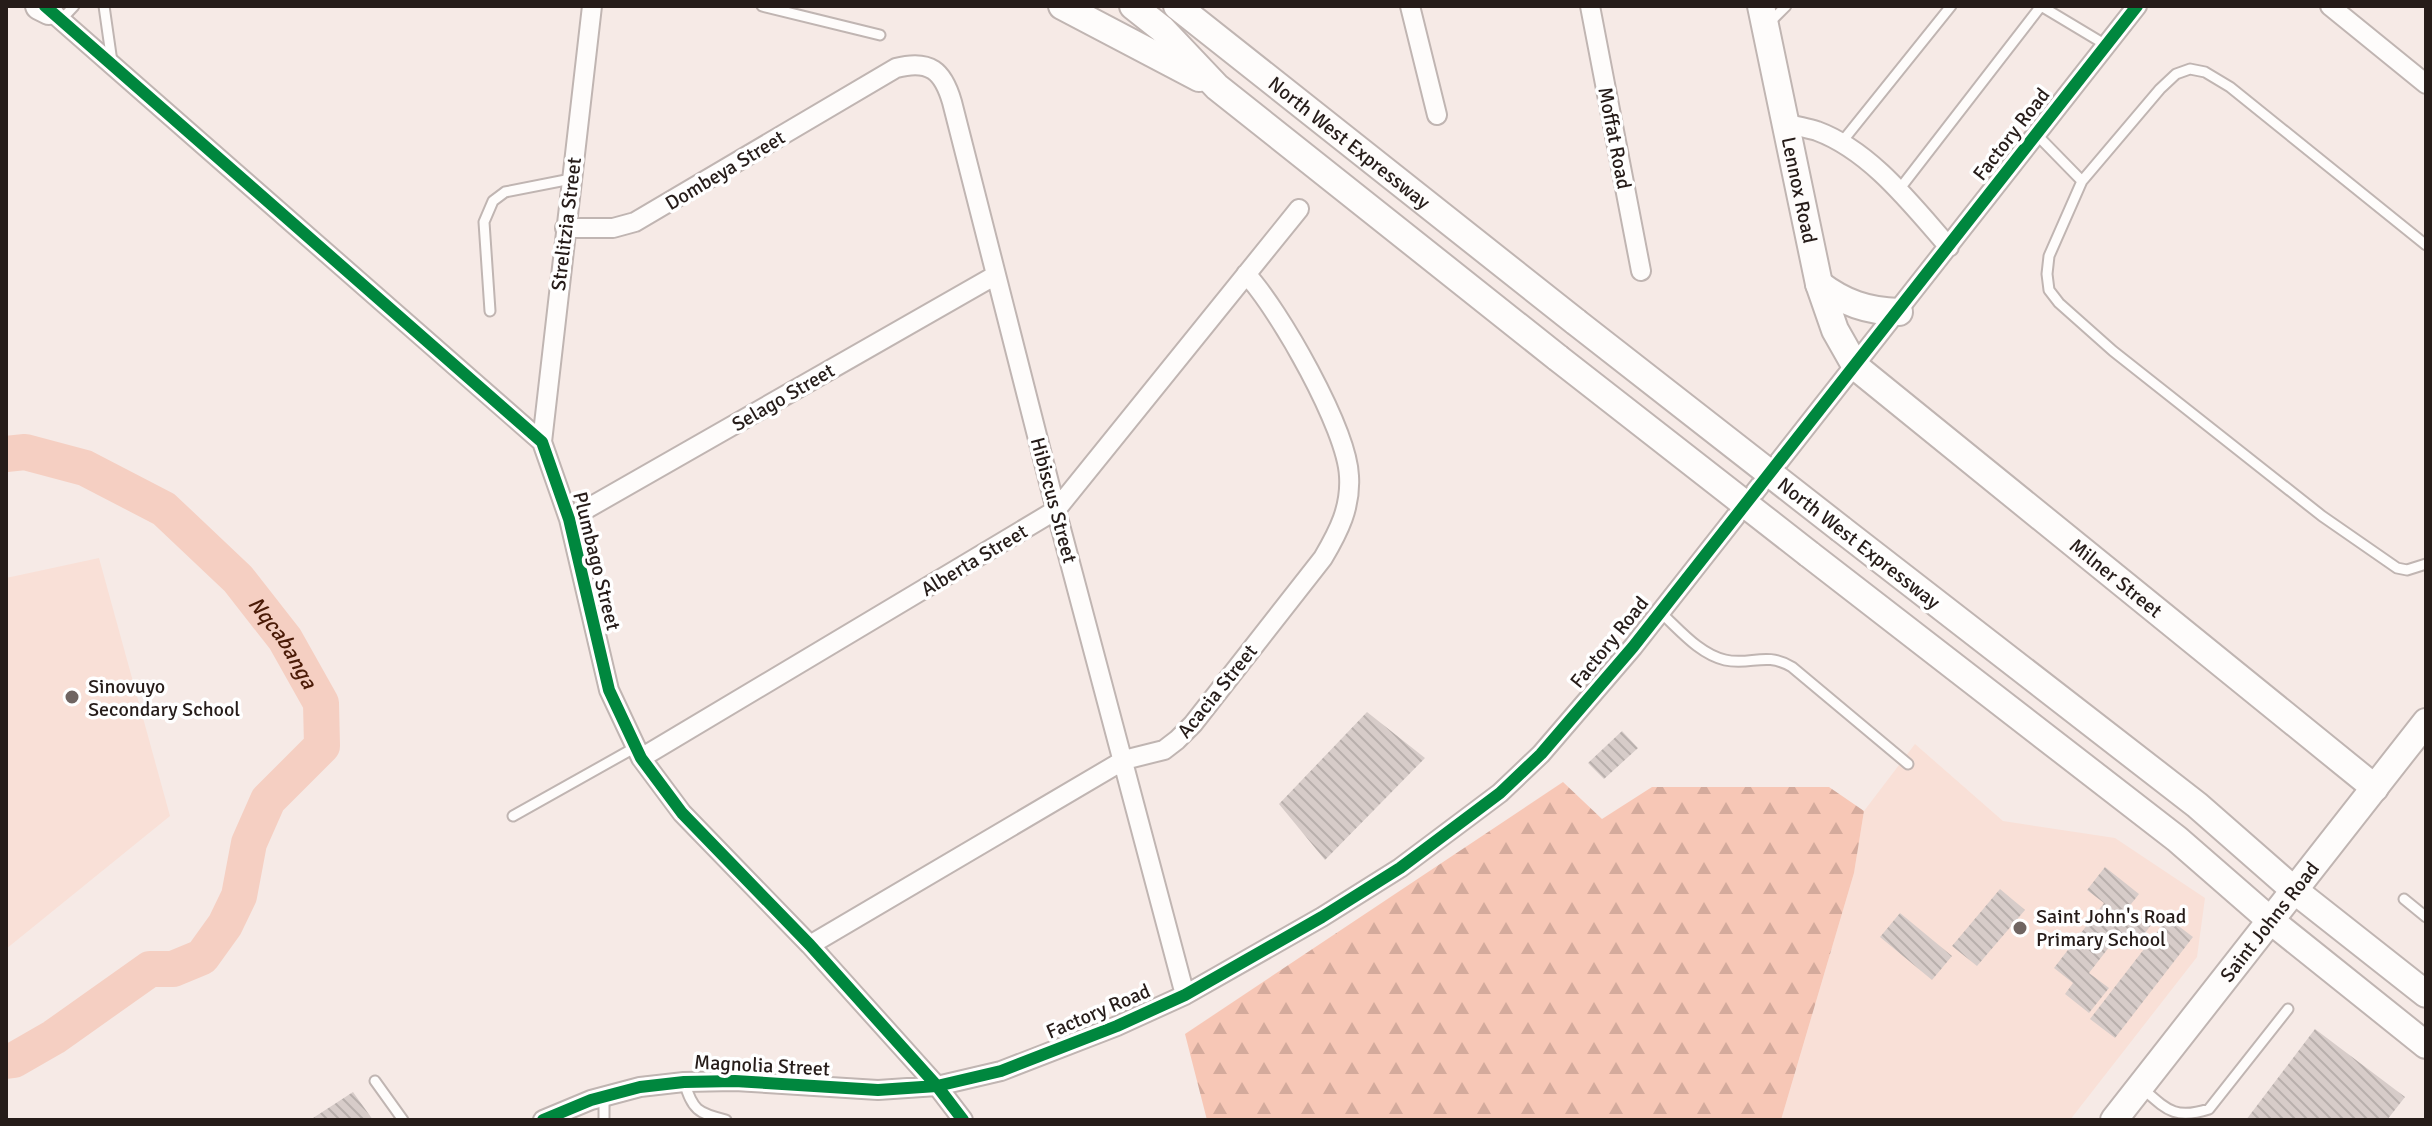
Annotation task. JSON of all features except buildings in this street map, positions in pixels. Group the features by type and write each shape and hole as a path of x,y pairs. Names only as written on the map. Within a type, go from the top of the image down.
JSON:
{"main road":[{"path":"1062,6 1217,87"},
{"path":"1133,6 1162,29 1217,87"},
{"name":"North West Expressway","path":"1177,6 1576,322 2197,805 2294,890 2426,994"},
{"name":"Lennox Road","path":"1763,16 1819,284 1835,330 1856,367"},
{"name":"North West Expressway","path":"1217,87 1558,358 2177,839 2270,920 2426,1045"},
{"path":"1819,284 1838,298 1858,307 1899,312"},
{"name":"Milner Street","path":"1856,367 2375,788"},
{"name":"Saint Johns Road","path":"2114,1120 2426,722"}],"street":[{"name":"Strelitzia Street","path":"542,442 592,6"},
{"path":"1410,6 1437,115"},
{"name":"Moffat Road","path":"1590,6 1641,271"},
{"name":"Factory Road","path":"937,1086 1001,1071 1117,1026 1185,995 1400,868 1478,810 1541,754 1633,647 2137,6"},
{"path":"2330,6 2426,84"},
{"name":"Plumbago Street","path":"53,10 113,68 542,442 569,519 609,690 639,753 682,813 810,945 937,1086 963,1120"},
{"name":"Hibiscus Street","path":"875,79 910,64 938,72 946,83 1185,995"},
{"name":"Dombeya Street","path":"565,228 613,228 635,222 875,79"},
{"path":"1786,123 1841,143 1898,191 1949,247"},
{"name":"Alberta Street","path":"639,753 1056,510 1299,209"},
{"name":"Acacia Street","path":"810,945 1124,760 1164,750 1193,724 1323,558 1347,509 1347,455 1275,310 1246,274"},
{"name":"Selago Street","path":"569,519 996,275"},
{"name":"Magnolia Street","path":"543,1120 604,1096 640,1087 684,1082 735,1081 878,1090 937,1086"}],"lane":[{"path":"104,6 113,68"},
{"path":"762,6 880,35"},
{"path":"1763,16 1786,6"},
{"path":"1841,143 1951,6"},
{"path":"1898,191 2041,6 2106,45"},
{"path":"2426,245 2230,87 2205,72 2190,69 2176,74 2082,181 2049,256 2047,274 2049,290 2059,303 2322,516 2384,561 2407,570 2426,564"},
{"path":"2037,135 2082,181"},
{"path":"490,311 484,222 493,201 505,192 571,179"},
{"path":"1660,612 1711,656 1729,661 1778,659 1792,667 1908,764"},
{"path":"513,816 639,753"},
{"path":"2404,899 2426,917"},
{"path":"2140,1087 2167,1110 2190,1115 2209,1109 2288,1009"},
{"path":"375,1081 403,1120"},
{"path":"684,1082 696,1109 704,1115 726,1120"},
{"path":"604,1096 604,1120"}],"shaded area":[{"name":"Sinovuyo Secondary School","path":"99,558 170,816 6,949 6,578"},
{"name":"Saint John's Road Primary School","path":"1915,744 2003,821 2115,838 2205,898 2197,957 2070,1120 1781,1120 1854,873 1864,811"}],"green space":[{"path":"1563,782 1602,819 1652,787 1829,787 1864,811 1854,873 1781,1120 1207,1120 1185,1034"}],"waterway":[{"name":"Nqcabanga","path":"6,454 25,452 85,468 164,509 238,579 285,639 321,703 322,746 268,800 249,843 239,896 225,925 202,957 173,969 150,969 54,1037 14,1060 6,1061"}],"cycle path":[{"path":"45,6 542,442 569,519 609,690 641,758 682,813 810,945 937,1086 963,1120"},
{"path":"543,1120 591,1100 640,1087 684,1082 735,1081 878,1090 937,1086 1001,1071 1117,1026 1185,995 1322,917 1400,868 1500,793 1541,754 1633,647 2137,6"}],"place":[{"name":"Sinovuyo Secondary School","path":"72,697"},
{"name":"Saint John's Road Primary School","path":"2020,928"}]}
